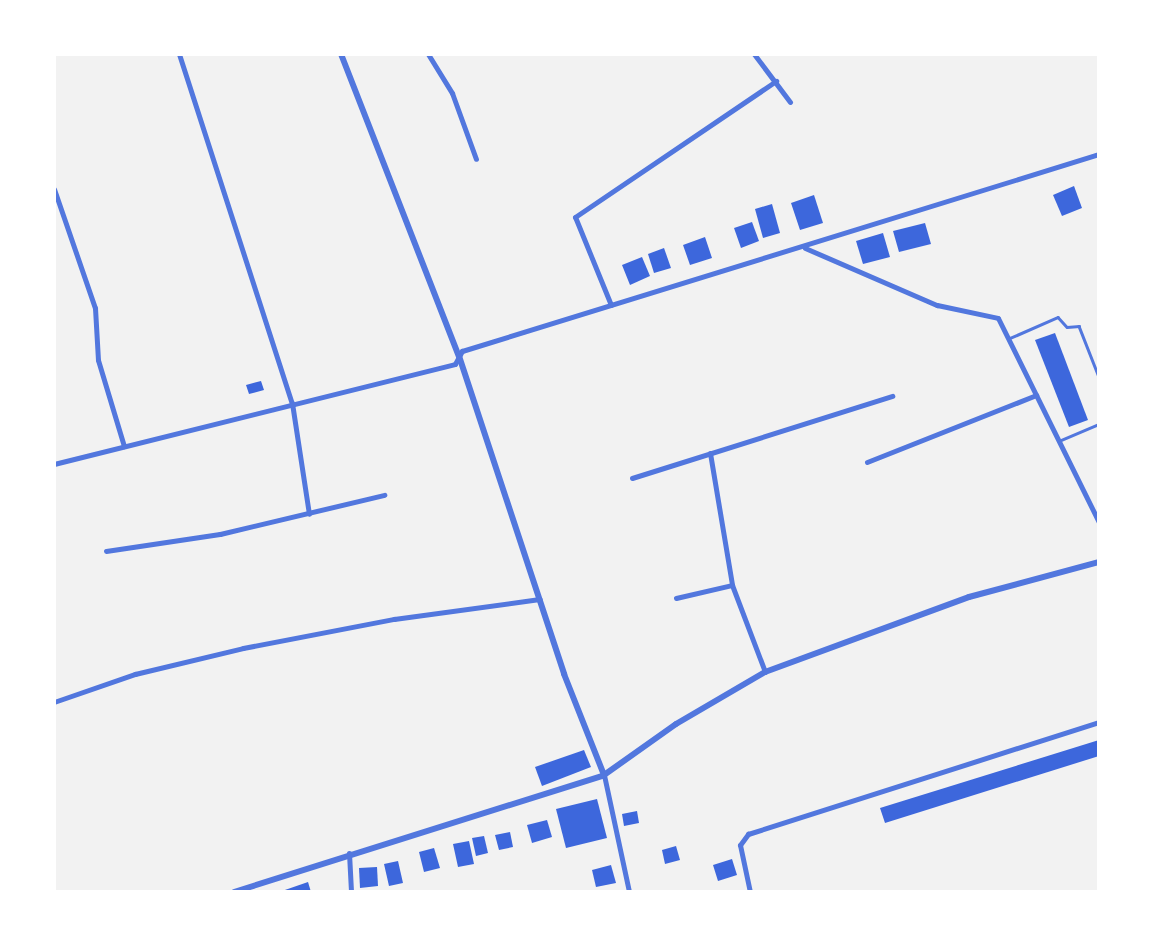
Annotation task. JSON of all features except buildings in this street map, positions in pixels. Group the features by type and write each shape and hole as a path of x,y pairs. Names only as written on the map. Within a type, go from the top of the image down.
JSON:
{"street":[{"path":"179,54 292,403 309,513"},
{"path":"341,54 459,356 540,599 604,775 629,892"},
{"path":"428,54 452,93 476,159"},
{"path":"754,54 790,102"},
{"path":"611,305 575,217 775,81"},
{"path":"54,464 455,364 462,351 804,248 1099,155"},
{"path":"54,189 95,308 98,360 124,446"},
{"path":"804,248 937,305 998,318 1099,522"},
{"path":"867,462 1036,395"},
{"path":"632,478 892,396"},
{"path":"710,453 732,584 765,672"},
{"path":"106,551 220,534 384,495"},
{"path":"234,892 349,853 604,775 676,724 765,672 969,597 1099,562"},
{"path":"676,598 732,584"},
{"path":"54,702 135,674 243,648 394,619 540,599"},
{"path":"750,892 740,845 748,834 1099,722"},
{"path":"349,853 351,892"}],"lane":[{"path":"1009,338 1058,317 1068,327 1079,326 1099,377"},
{"path":"1059,440 1099,424"}]}
